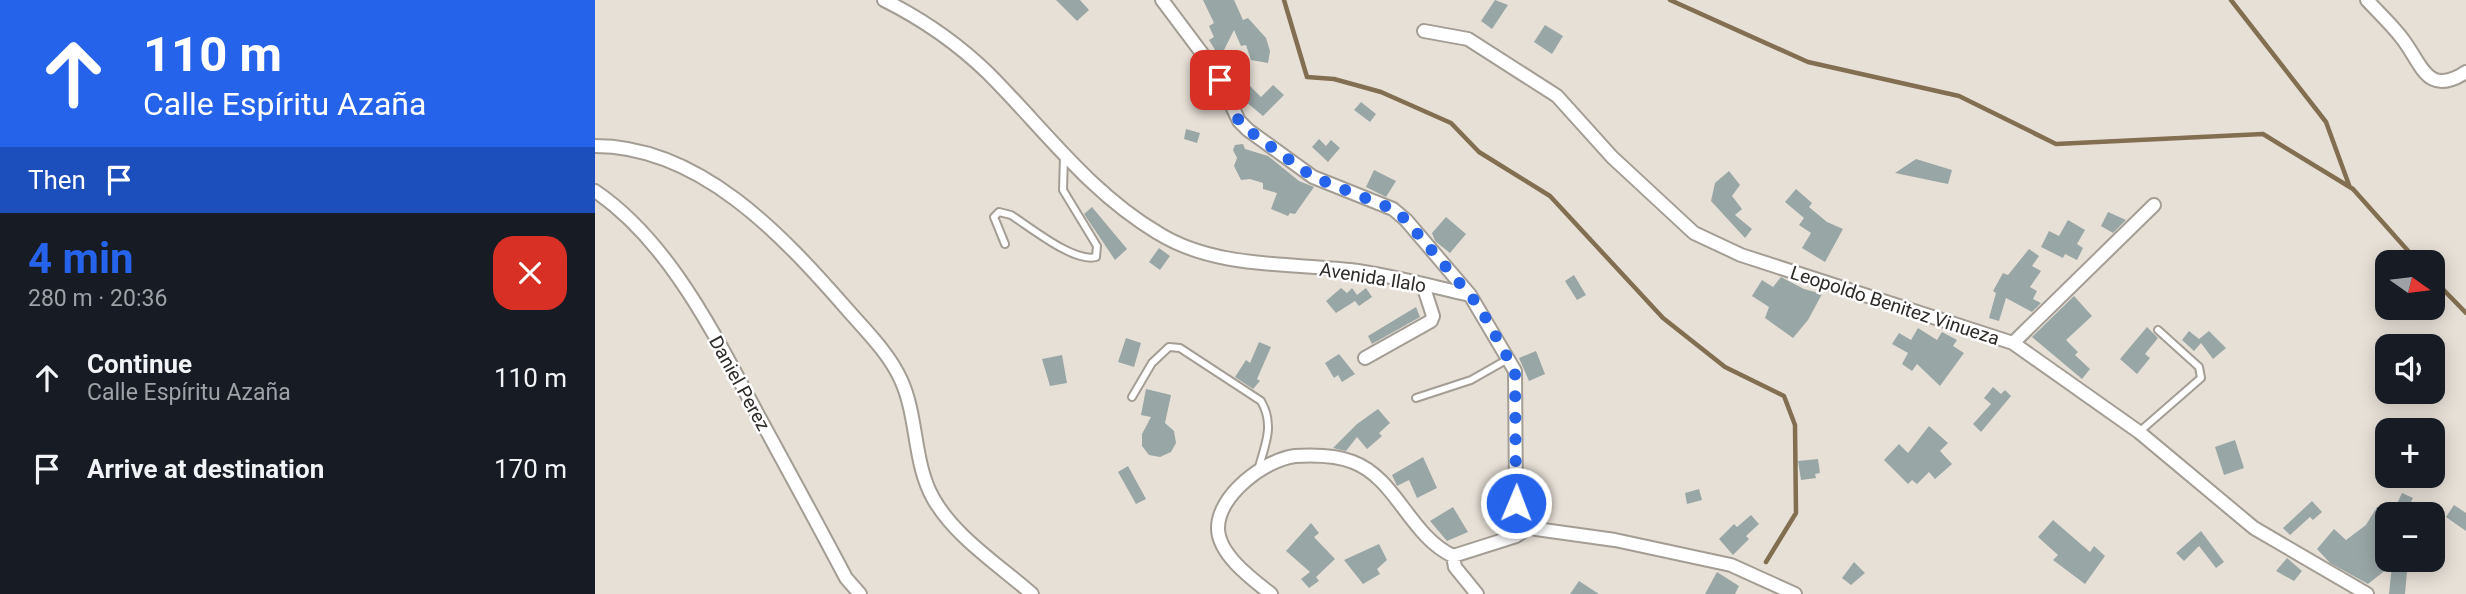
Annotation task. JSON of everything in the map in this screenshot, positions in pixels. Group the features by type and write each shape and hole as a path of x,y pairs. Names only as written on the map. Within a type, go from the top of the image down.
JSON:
{"street":[{"name":"Avenida Ilalo","path":"884,0 911,14 971,58 1064,156 1111,200 1174,242 1217,256 1353,271 1470,295"},
{"path":"1162,0 1216,72 1239,121 1248,130 1313,177 1393,209 1406,220 1470,295 1509,358 1517,381 1517,512 1530,527 1615,540 1731,565 1795,594"},
{"path":"2367,0 2402,38 2426,76 2438,82 2452,81 2466,72"},
{"name":"Leopoldo Benitez Vinueza","path":"1424,31 1468,39 1557,96 1612,157 1678,219 1706,241 1873,300 2013,343 2140,432 2254,528 2367,594"},
{"path":"595,146 621,146 649,153 698,175 760,218 795,250 876,343 901,379 923,471 933,499 964,534 1031,594"},
{"name":"Daniel Perez","path":"595,191 652,243 690,297 736,375 846,578 860,594"},
{"path":"2013,343 2154,205"},
{"path":"1365,358 1431,321 1433,316 1423,285"},
{"path":"1271,594 1229,554 1218,528 1224,504 1233,492 1257,472 1293,456 1350,460 1371,470 1427,536 1453,556 1455,567 1477,594"},
{"path":"1453,556 1516,536 1530,527"}],"lane":[{"path":"1005,243 994,217 999,212 1011,215 1087,260 1096,257 1097,246 1063,190 1064,156"},
{"path":"2140,432 2201,378 2199,367 2158,330"},
{"path":"1132,397 1152,363 1169,347 1180,348 1261,401 1268,413 1270,429 1257,472"},
{"path":"1416,398 1471,380 1509,358"}],"building":[{"path":"1056,0 1080,0 1089,10 1077,21"},
{"path":"1203,0 1234,0 1243,20 1248,18 1266,38 1270,51 1268,63 1251,60 1246,45 1241,46 1234,30 1220,58 1209,40 1214,37 1209,26 1214,23"},
{"path":"1495,0 1508,5 1492,29 1481,21"},
{"path":"1545,25 1563,36 1552,54 1534,42"},
{"path":"1273,85 1284,95 1263,116 1239,96 1250,86 1261,97"},
{"path":"1361,102 1376,114 1370,122 1354,110"},
{"path":"1186,129 1200,133 1197,143 1184,139"},
{"path":"1319,139 1326,146 1331,140 1340,148 1328,162 1312,147"},
{"path":"1243,144 1245,149 1268,156 1299,181 1314,187 1295,214 1290,213 1288,216 1271,209 1277,193 1263,189 1263,183 1250,179 1241,180 1234,166 1237,158 1233,150 1235,145"},
{"path":"1916,159 1952,170 1948,184 1895,173"},
{"path":"1374,170 1396,181 1386,197 1366,187"},
{"path":"1729,171 1740,185 1732,196 1742,209 1735,215 1752,229 1745,238 1711,201 1715,183"},
{"path":"1796,189 1812,203 1809,207 1827,222 1843,229 1825,262 1802,248 1811,233 1799,225 1804,218 1785,202"},
{"path":"1092,207 1127,249 1115,260 1084,214"},
{"path":"2108,212 2126,220 2113,233 2101,226"},
{"path":"1446,217 1466,234 1450,253 1435,241 1432,233"},
{"path":"2068,220 2085,230 2077,244 2083,248 2077,260 2065,254 2063,258 2041,247 2049,231 2059,236"},
{"path":"1159,248 1170,256 1160,270 1149,262"},
{"path":"2029,249 2039,256 2032,266 2041,271 2030,287 2037,291 2033,299 2041,303 2032,312 2006,298 1999,321 1989,318 1996,293 1993,291 2003,273 2008,275"},
{"path":"1574,275 1586,295 1577,300 1565,281"},
{"path":"1781,277 1804,289 1822,294 1808,320 1793,338 1765,318 1769,307 1752,296 1762,280 1773,287"},
{"path":"1341,288 1347,293 1352,288 1357,295 1366,288 1372,297 1359,306 1355,301 1336,313 1326,301"},
{"path":"2074,296 2092,316 2066,340 2078,352 2075,355 2090,369 2082,379 2032,337"},
{"path":"1416,307 1420,317 1372,344 1368,336"},
{"path":"2147,327 2158,338 2145,354 2150,358 2137,374 2120,359"},
{"path":"1918,328 1937,340 1942,332 1957,340 1953,346 1964,353 1940,386 1917,364 1912,371 1902,364 1908,353 1892,344 1899,333 1911,340"},
{"path":"2189,331 2199,339 2209,331 2226,348 2213,359 2201,343 2194,351 2182,340"},
{"path":"1126,338 1141,343 1134,367 1118,362"},
{"path":"1259,342 1271,347 1257,379 1260,381 1253,389 1235,377 1246,360 1250,363"},
{"path":"1536,351 1545,374 1529,381 1519,358"},
{"path":"1339,354 1355,374 1342,382 1338,375 1334,378 1325,363"},
{"path":"1062,355 1067,383 1050,386 1042,359"},
{"path":"1993,387 2001,394 2005,390 2011,396 1981,432 1973,424 1991,404 1984,398"},
{"path":"1146,389 1171,395 1165,423 1174,431 1176,443 1171,452 1160,457 1149,455 1142,446 1142,434 1151,417 1141,415"},
{"path":"1378,409 1390,423 1379,433 1382,436 1367,449 1357,437 1346,451 1333,448 1357,424"},
{"path":"1929,426 1948,443 1940,451 1952,464 1935,479 1929,472 1917,484 1912,480 1908,484 1884,460 1899,444 1908,453"},
{"path":"2235,440 2244,468 2224,475 2215,447"},
{"path":"1423,457 1437,488 1417,498 1409,480 1397,486 1392,475"},
{"path":"1818,459 1820,473 1815,474 1816,478 1801,480 1798,461"},
{"path":"1128,466 1146,499 1136,504 1118,472"},
{"path":"1699,489 1702,500 1687,504 1685,493"},
{"path":"2402,493 2413,498 2411,502 2398,502"},
{"path":"2312,501 2322,512 2313,520 2310,517 2290,535 2283,528"},
{"path":"2454,505 2466,513 2466,531 2446,517"},
{"path":"1453,507 1468,532 1447,541 1430,521"},
{"path":"2375,510 2375,572 2383,572 2368,584 2330,563 2317,549 2334,529 2346,540 2366,525"},
{"path":"1751,515 1759,524 1746,536 1749,539 1733,555 1719,539 1734,524 1737,527"},
{"path":"2053,520 2090,552 2094,546 2105,556 2085,584 2053,560 2058,555 2038,537"},
{"path":"1311,523 1319,533 1314,537 1335,559 1316,577 1319,581 1309,588 1301,579 1310,572 1286,551"},
{"path":"2201,531 2224,562 2216,568 2199,546 2184,561 2176,553"},
{"path":"1379,544 1387,560 1377,569 1380,574 1363,584 1344,560"},
{"path":"2287,558 2302,571 2294,581 2276,571"},
{"path":"1854,562 1865,573 1851,585 1842,578"},
{"path":"1717,572 1739,586 1735,594 1705,594"},
{"path":"2391,572 2407,572 2405,594 2389,594"},
{"path":"1579,581 1599,594 1570,594"}],"waterway":[{"path":"1284,0 1307,77 1334,79 1381,92 1451,123 1479,152 1550,196 1663,318 1725,367 1784,396 1795,425 1796,513 1766,562"},
{"path":"1670,0 1808,62 1959,96 2056,144 2263,134 2353,189 2407,250"},
{"path":"2231,0 2326,122 2349,185"},
{"path":"2445,291 2466,313"}],"route":[{"path":"1220,80 1239,121 1248,130 1313,177 1393,209 1406,220 1479,306 1509,358 1517,381 1516,503"}]}
